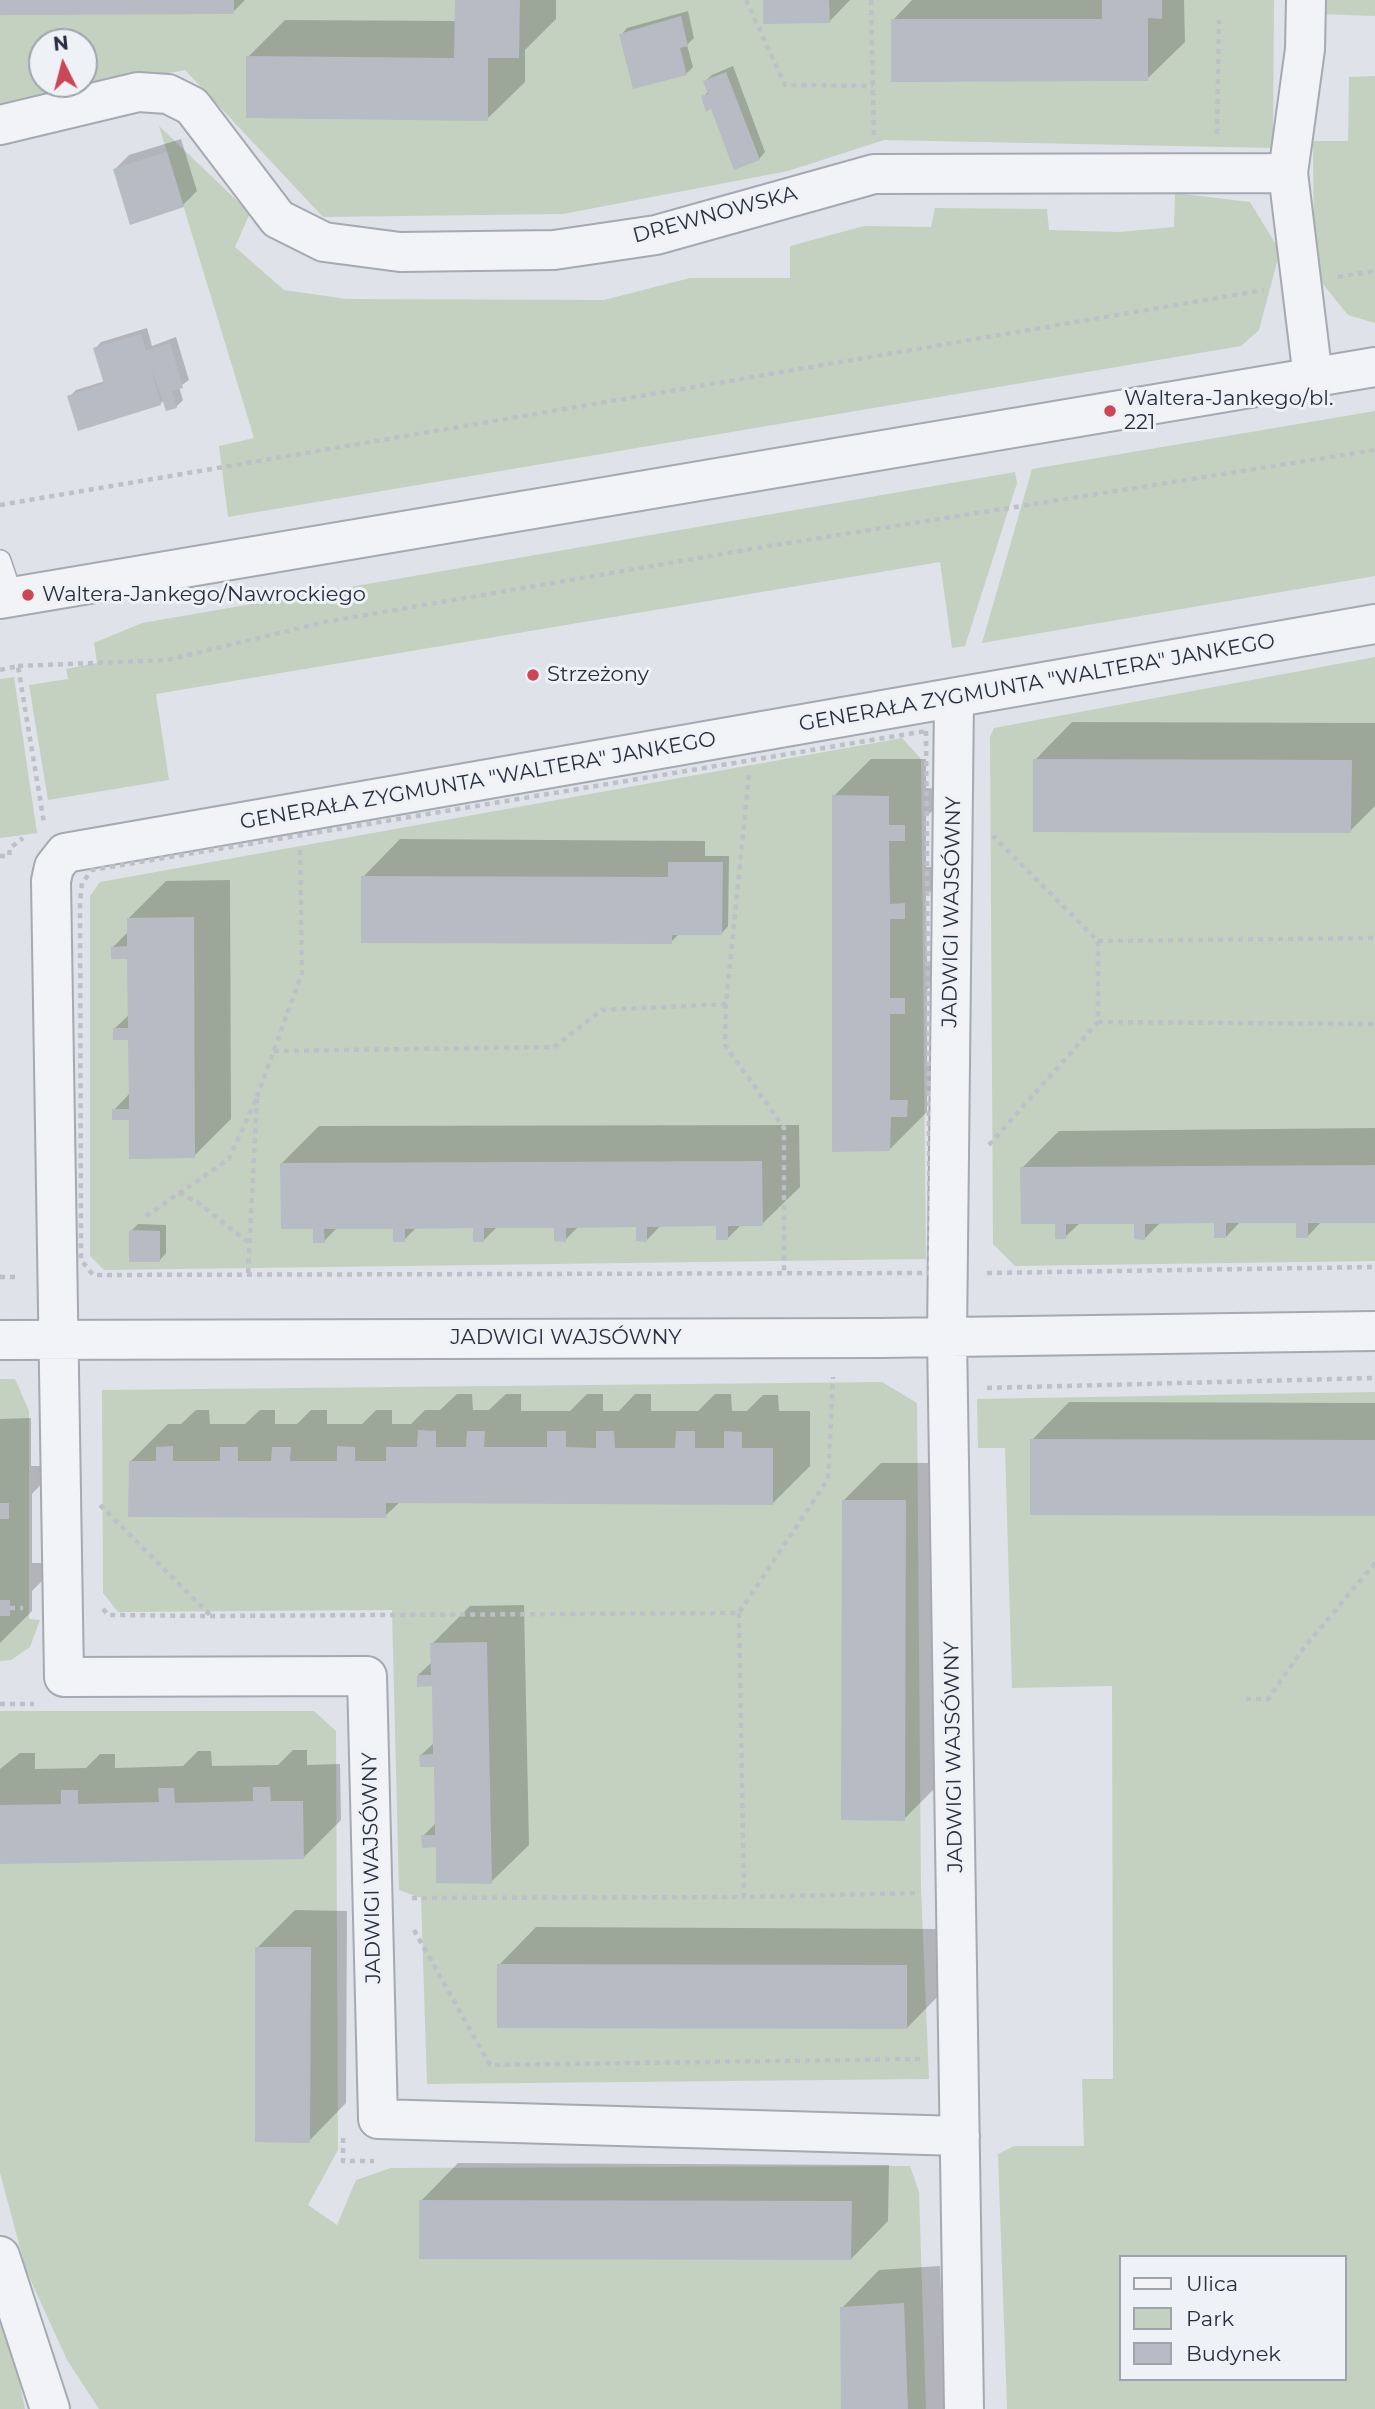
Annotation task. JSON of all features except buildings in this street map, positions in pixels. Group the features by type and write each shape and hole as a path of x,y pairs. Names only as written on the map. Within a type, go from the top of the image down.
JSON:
{"street":[{"path":"1306,0 1305,49 1288,173 1314,378"},
{"name":"DREWNOWSKA","path":"0,125 138,92 168,94 192,106 278,219 324,242 400,253 554,250 656,235 874,174 1288,173"},
{"path":"6,598 1375,367"},
{"name":"GENERAŁA ZYGMUNTA \"WALTERA\" JANKEGO","path":"60,1340 51,881 54,867 65,853 1375,624"},
{"name":"JADWIGI WAJSÓWNY","path":"954,698 947,1337 964,2409"},
{"name":"JADWIGI WAJSÓWNY","path":"0,1340 947,1337 1375,1331"},
{"name":"JADWIGI WAJSÓWNY","path":"60,1340 64,1677 367,1676 384,1898 378,2119 960,2136"},
{"path":"0,2256 50,2409"}],"lane":[{"path":"0,561 6,598"}],"path":[{"path":"746,0 785,85 873,86"},
{"path":"871,0 874,148"},
{"path":"1217,148 1219,20"},
{"path":"0,505 1375,271"},
{"path":"0,670 18,666 167,660 366,615 769,546 1375,450"},
{"path":"18,666 41,804"},
{"path":"926,731 930,1273 93,1275 81,1260 80,902 82,883 92,870 750,759 926,731"},
{"path":"750,759 726,1004 725,1045 784,1128 784,1273"},
{"path":"984,1151 1098,1021 1098,942 987,829"},
{"path":"146,1216 229,1159 257,1097 302,974 300,835"},
{"path":"1098,942 1375,938"},
{"path":"274,1051 554,1047 602,1010 726,1004"},
{"path":"1098,1021 1375,1024"},
{"path":"248,1275 257,1097"},
{"path":"179,1193 197,1202 250,1244"},
{"path":"979,1273 1375,1267"},
{"path":"819,1376 845,1376"},
{"path":"744,1897 738,1613 828,1479 833,1376"},
{"path":"948,1389 1375,1378"},
{"path":"97,1514 97,1501 211,1616"},
{"path":"1246,1699 1268,1699 1303,1649 1375,1563"},
{"path":"98,1604 108,1615 738,1613"},
{"path":"0,1704 41,1704"},
{"path":"384,1898 744,1897 927,1893"},
{"path":"384,1898 490,2065 933,2059"},
{"path":"343,2133 343,2161 376,2161"}],"green space":[{"path":"0,0 1274,0 1273,148 884,140 788,171 563,214 323,217 185,70 98,87 98,28 28,28 28,98 41,98 0,106"},
{"path":"1318,0 1375,0 1375,16 1319,14"},
{"path":"1375,76 1375,323 1348,315 1314,273 1313,141 1348,141 1349,77"},
{"path":"159,126 250,213 235,247 284,290 347,299 604,300 690,278 790,278 790,246 864,226 931,227 935,208 1047,209 1049,230 1119,232 1174,227 1175,193 1250,202 1280,251 1259,330 1241,346 228,517 219,446 254,438"},
{"path":"1375,411 1375,576 982,643 1032,469"},
{"path":"1015,472 1017,483 965,646 952,648 940,562 156,694 169,780 48,800 29,685 68,679 66,669 97,663 94,643 142,623"},
{"path":"1375,657 1375,1261 1015,1266 993,1244 990,737 994,728"},
{"path":"14,677 37,833 0,838 0,679"},
{"path":"902,738 921,759 926,1259 104,1270 90,1256 90,896 100,882"},
{"path":"0,1379 15,1379 29,1411 29,1619 40,1620 30,1647 11,1660 0,1661"},
{"path":"882,1382 917,1403 921,1888 929,2079 427,2084 421,1898 399,1890 392,1610 118,1612 103,1593 102,1390"},
{"path":"1375,1392 1375,2409 1007,2409 998,2154 1014,2146 1084,2146 1082,2079 1113,2079 1112,1686 1012,1688 1005,1448 978,1448 977,1399"},
{"path":"0,1711 314,1711 336,1731 338,2150 308,2205 337,2225 356,2180 391,2168 910,2166 919,2192 926,2409 99,2409 67,2360 26,2270 0,2173"},
{"path":"0,2319 12,2345 25,2409 0,2409"}],"place":[{"name":"Waltera-Jankego/bl. 221","path":"1110,411"},
{"name":"Waltera-Jankego/Nawrockiego","path":"28,595"},
{"name":"Strzeżony","path":"533,675"}]}
